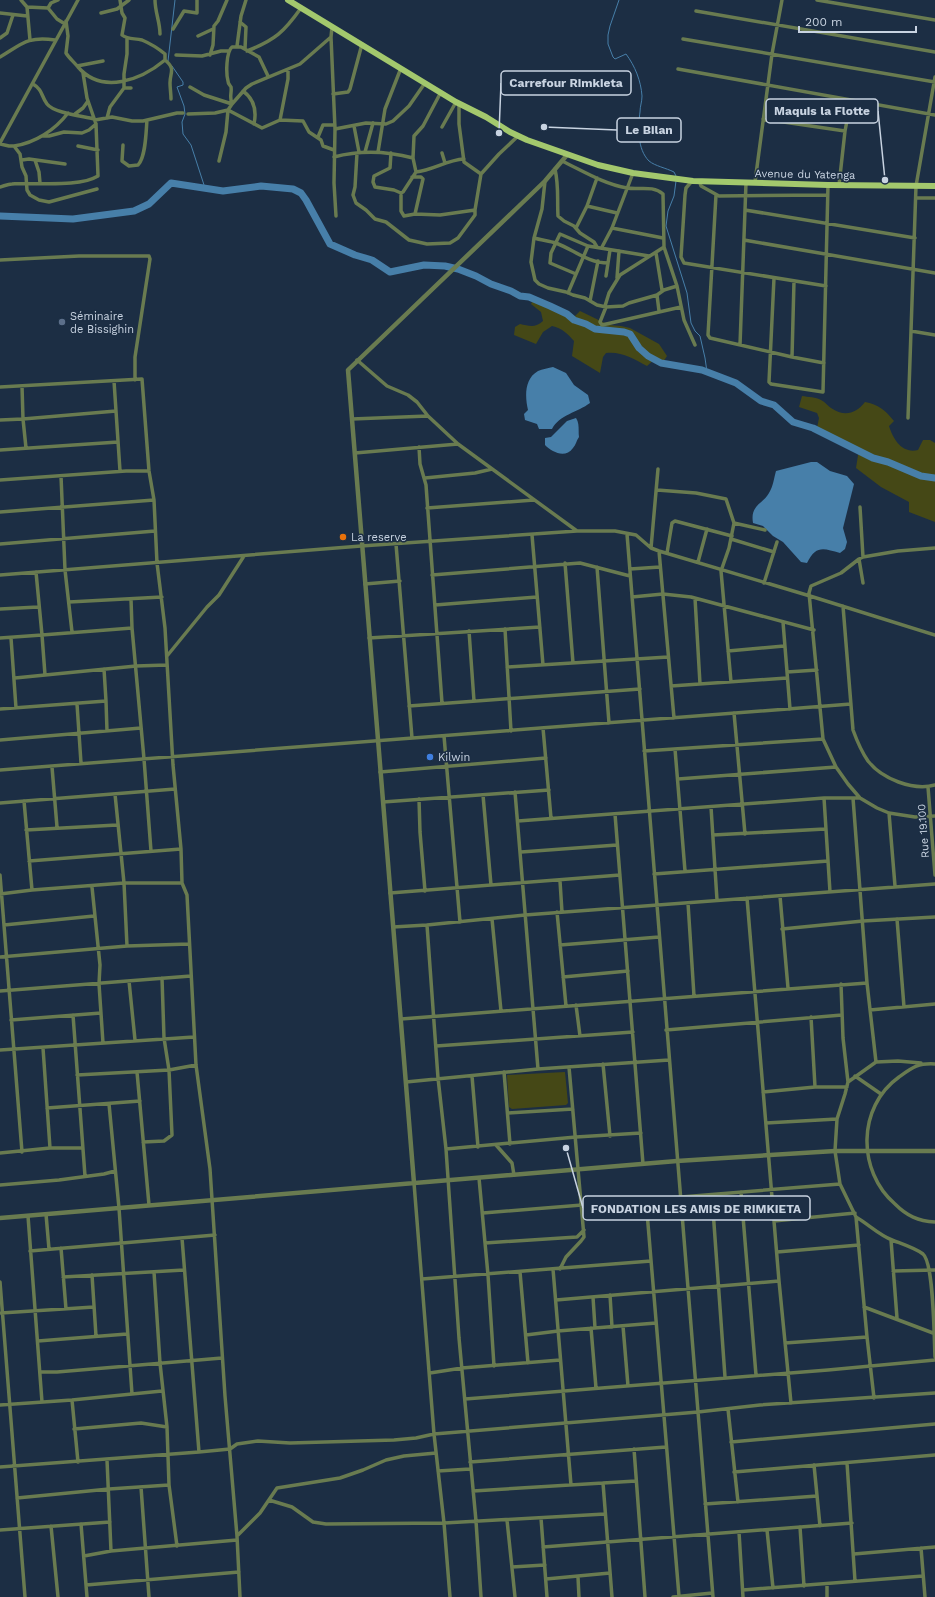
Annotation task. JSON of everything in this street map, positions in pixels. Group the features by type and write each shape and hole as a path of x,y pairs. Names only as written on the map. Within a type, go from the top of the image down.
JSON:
{"main road":[{"name":"Avenue du Yatenga","path":"288,0 457,102 518,136 598,165 632,173 705,182 935,186"}],"street":[{"path":"21,0 27,7 30,40"},
{"path":"48,8 51,3 58,0"},
{"path":"78,0 0,143 8,146 14,146 44,136 64,132 82,133 89,130 95,121"},
{"path":"120,0 124,18 122,35 127,38 140,40 165,54 165,60 172,70 170,85 171,99"},
{"path":"101,13 121,7 129,0"},
{"path":"155,0 155,8 160,25 160,34"},
{"path":"173,29 184,11 197,13 197,0"},
{"path":"210,55 213,45 213,29 227,0"},
{"path":"237,46 240,22 246,0"},
{"path":"755,182 772,54 782,0"},
{"path":"817,0 935,20"},
{"path":"27,7 48,8 57,19 66,22"},
{"path":"246,50 270,42 280,34 301,8"},
{"path":"696,11 935,52"},
{"path":"0,13 27,16"},
{"path":"0,38 7,33 13,15"},
{"path":"66,22 68,36 66,53 83,73 102,82 124,82 146,73 165,60"},
{"path":"240,22 246,27 246,50"},
{"path":"332,27 331,37 335,127 334,183 336,216"},
{"path":"198,36 213,29"},
{"path":"219,161 226,132 228,110 232,103 252,84 268,76 288,69 308,58 331,37"},
{"path":"107,118 110,106 124,88 127,38"},
{"path":"683,39 935,80 916,186 908,418"},
{"path":"0,57 11,49 30,40 55,40"},
{"path":"333,94 348,92 350,89 362,44"},
{"path":"176,55 210,55 221,51 228,51 232,47 237,46 246,50 250,54 259,57 268,76"},
{"path":"228,51 228,81 231,88 230,97 232,103"},
{"path":"77,66 103,61"},
{"path":"378,152 383,116 401,68"},
{"path":"280,120 288,79 288,69"},
{"path":"678,69 935,115"},
{"path":"0,187 12,184 78,181 97,176 99,173 95,121 88,102 83,73"},
{"path":"318,138 323,125 335,127 354,126 366,123 383,124 393,121 409,106 426,83"},
{"path":"33,84 41,90 48,105 55,109 95,121 107,118 120,118 132,121 147,120 176,113 183,113"},
{"path":"190,87 204,95 232,103"},
{"path":"124,88 131,88"},
{"path":"243,91 252,100 255,113 254,124"},
{"path":"416,172 413,158 415,135 423,126 441,92"},
{"path":"839,185 844,131 851,100"},
{"path":"75,114 88,102"},
{"path":"442,127 457,102"},
{"path":"457,102 465,164 481,174"},
{"path":"188,114 215,113 228,110 262,128 280,120 303,121 309,132 321,140 323,146 334,150"},
{"path":"44,136 59,124 68,113"},
{"path":"763,119 844,131"},
{"path":"123,145 122,161 129,166 138,165 141,161 145,144 147,120"},
{"path":"365,152 373,123"},
{"path":"354,126 358,152 353,195 356,203 375,219 386,222 409,240 427,244 450,243 458,238 476,215 475,210 481,174 518,136"},
{"path":"14,146 20,154 22,160 27,190 30,195 44,202 97,189"},
{"path":"78,146 98,150"},
{"path":"334,157 358,152 378,152 401,154 413,158"},
{"path":"442,153 446,163"},
{"path":"391,154 390,168 374,176 373,182 375,187 394,190 401,193"},
{"path":"450,1597 444,1523 434,1434 394,927 361,546 348,370 544,181 567,155"},
{"path":"464,159 416,172 401,193 402,215 415,214 432,216 475,210"},
{"path":"22,160 35,160 65,164"},
{"path":"35,160 39,172 40,183"},
{"path":"562,161 597,178 627,188 652,188 663,194 664,248 677,286 684,320 695,345"},
{"path":"555,169 556,182 559,188 558,216 576,228 599,247"},
{"path":"599,247 612,228 632,173"},
{"path":"412,177 421,177 423,179 415,214"},
{"path":"576,228 588,206 597,178"},
{"path":"544,181 542,209 534,238 531,262 535,280 538,284 605,306 623,306 657,295 662,290 677,286"},
{"path":"692,181 686,188 685,195 682,260 684,263 826,286"},
{"path":"705,182 700,183 701,186 716,195 827,195"},
{"path":"740,345 746,183"},
{"path":"774,278 771,352 768,380 771,384 823,392 828,185"},
{"path":"716,195 708,335 710,338 824,363"},
{"path":"916,198 935,198"},
{"path":"588,206 617,213"},
{"path":"745,210 915,238"},
{"path":"612,228 663,238"},
{"path":"576,274 551,264 550,256 560,234 588,246 649,256"},
{"path":"534,238 555,243 589,260 608,263"},
{"path":"744,240 935,273"},
{"path":"568,293 588,246"},
{"path":"617,278 649,256 664,248"},
{"path":"606,276 610,250"},
{"path":"619,251 617,278 605,306 600,322 602,325 681,307"},
{"path":"656,253 662,290"},
{"path":"0,260 79,256 149,256 150,259 135,357 135,380"},
{"path":"590,301 598,262"},
{"path":"792,357 794,281"},
{"path":"657,295 659,311"},
{"path":"911,331 935,335"},
{"path":"357,360 387,386 408,395 417,402 428,416 458,444 578,531"},
{"path":"0,387 142,379 149,471 154,500 157,563 162,597 167,656 182,882 187,894 196,1065 210,1169 222,1358 237,1538 240,1597"},
{"path":"114,381 120,472"},
{"path":"22,386 26,448"},
{"path":"0,420 23,420 116,411"},
{"path":"352,419 428,416"},
{"path":"0,450 118,442"},
{"path":"354,453 458,444"},
{"path":"419,447 420,464 425,478 442,704"},
{"path":"425,478 475,473 492,469"},
{"path":"651,548 658,469"},
{"path":"0,480 149,471"},
{"path":"61,476 65,570 72,632"},
{"path":"657,490 696,493 726,499 734,523 732,538 721,571 731,682"},
{"path":"0,512 154,500"},
{"path":"427,508 534,500"},
{"path":"860,507 863,583"},
{"path":"667,553 673,522 678,521 707,529 774,552"},
{"path":"734,523 765,530"},
{"path":"698,562 707,529"},
{"path":"0,544 155,531"},
{"path":"0,575 361,546 578,531 615,531 636,536 651,548 659,551 935,635"},
{"path":"627,534 713,1595 673,1597"},
{"path":"532,535 543,665"},
{"path":"764,582 777,542"},
{"path":"396,544 412,738"},
{"path":"933,817 890,813 877,808 860,798 836,767 823,739 810,589 811,586 841,573 861,558 898,551 935,548"},
{"path":"659,551 674,718"},
{"path":"167,656 207,607 219,595 244,556"},
{"path":"432,575 565,563 580,563 630,576"},
{"path":"565,563 573,663"},
{"path":"597,567 609,723"},
{"path":"630,569 660,567"},
{"path":"36,572 45,675"},
{"path":"365,584 400,581"},
{"path":"632,597 663,594 695,598 814,630"},
{"path":"69,602 131,600 162,597"},
{"path":"435,605 537,597"},
{"path":"695,598 700,684"},
{"path":"131,600 150,851"},
{"path":"843,606 853,730 860,747 868,762 881,773 899,782 914,786 928,787 935,785"},
{"path":"0,609 38,607"},
{"path":"783,622 790,709"},
{"path":"369,638 540,627"},
{"path":"0,638 132,628"},
{"path":"505,629 512,731"},
{"path":"469,631 474,702"},
{"path":"11,638 16,708"},
{"path":"728,651 784,646"},
{"path":"507,667 668,657"},
{"path":"14,678 136,666 167,665"},
{"path":"104,669 107,731"},
{"path":"787,672 817,670"},
{"path":"671,686 787,678"},
{"path":"409,706 640,690"},
{"path":"0,709 106,701"},
{"path":"77,704 81,763"},
{"path":"0,770 851,704"},
{"path":"734,713 745,834"},
{"path":"0,740 141,728"},
{"path":"543,728 551,818"},
{"path":"444,736 460,922"},
{"path":"644,751 737,743 823,739"},
{"path":"675,749 685,871"},
{"path":"380,772 546,758"},
{"path":"52,767 56,798 57,828"},
{"path":"678,778 836,767"},
{"name":"Rue 19.100","path":"928,787 933,817 935,875"},
{"path":"0,803 175,789"},
{"path":"383,802 549,790"},
{"path":"515,792 538,1069"},
{"path":"115,794 124,884 127,946"},
{"path":"483,795 491,885"},
{"path":"518,821 824,798 860,798"},
{"path":"824,798 830,892"},
{"path":"853,798 867,982 876,1062"},
{"path":"419,799 425,891"},
{"path":"24,800 32,890"},
{"path":"711,807 718,900"},
{"path":"890,813 895,886"},
{"path":"615,814 643,1164"},
{"path":"26,830 117,825"},
{"path":"713,835 826,829"},
{"path":"521,852 617,845"},
{"path":"29,861 181,849"},
{"path":"654,874 828,861"},
{"path":"0,875 22,1152"},
{"path":"390,893 620,875"},
{"path":"560,880 562,912"},
{"path":"1,894 32,890 182,882"},
{"path":"394,927 557,912 935,884"},
{"path":"92,887 100,965 100,1013 103,1043"},
{"path":"780,896 788,988"},
{"path":"747,898 768,1156 787,1373 791,1403"},
{"path":"688,902 694,996"},
{"path":"557,912 566,1006"},
{"path":"4,925 94,916"},
{"path":"782,929 862,921 935,917"},
{"path":"492,919 501,1011"},
{"path":"897,919 904,1007"},
{"path":"427,925 438,1078 446,1149 481,1597"},
{"path":"560,945 659,937"},
{"path":"0,957 127,946 189,944"},
{"path":"563,977 628,972"},
{"path":"0,991 191,976"},
{"path":"143,1142 167,1140 172,1135 169,1070 164,1038 162,978"},
{"path":"129,981 135,1040"},
{"path":"401,1018 867,982"},
{"path":"841,984 842,1015 848,1082 837,1119 836,1151 840,1184 855,1215 874,1398"},
{"path":"870,1010 935,1004"},
{"path":"576,1005 580,1036"},
{"path":"11,1020 100,1013"},
{"path":"666,1030 811,1016 842,1015"},
{"path":"73,1016 85,1176"},
{"path":"811,1016 815,1087"},
{"path":"436,1046 633,1032"},
{"path":"0,1050 194,1037"},
{"path":"43,1048 50,1148"},
{"path":"406,1082 538,1069 669,1060"},
{"path":"848,1082 876,1062 898,1061 935,1064"},
{"path":"922,1063 908,1070 891,1082 881,1094 874,1107 867,1133 868,1151 872,1174 877,1184 889,1200 912,1218 935,1222"},
{"path":"603,1064 610,1136"},
{"path":"77,1075 169,1070 196,1065"},
{"path":"560,1269 566,1257 583,1240 584,1230 569,1068"},
{"path":"137,1072 149,1205"},
{"path":"504,1072 510,1144"},
{"path":"472,1076 478,1147"},
{"path":"855,1076 881,1094"},
{"path":"763,1092 815,1087 847,1087"},
{"path":"47,1108 140,1101"},
{"path":"109,1104 119,1208 132,1394"},
{"path":"508,1114 573,1109"},
{"path":"766,1123 837,1119"},
{"path":"446,1149 576,1137 641,1133"},
{"path":"496,1145 512,1162 514,1175"},
{"path":"0,1154 50,1148 82,1148"},
{"path":"0,1218 677,1161 836,1151 935,1151"},
{"path":"0,1185 59,1180 116,1171"},
{"path":"479,1178 486,1243 494,1366"},
{"path":"483,1213 680,1197 712,1196 741,1192 840,1184"},
{"path":"741,1192 756,1375"},
{"path":"712,1196 725,1377"},
{"path":"646,1200 679,1596"},
{"path":"46,1214 49,1249"},
{"path":"774,1221 855,1215 891,1240 923,1254 930,1270 935,1357"},
{"path":"28,1216 42,1402"},
{"path":"486,1243 577,1236 584,1230"},
{"path":"30,1251 215,1235"},
{"path":"182,1238 190,1360 199,1452"},
{"path":"891,1240 897,1318"},
{"path":"777,1252 858,1245"},
{"path":"61,1248 66,1309"},
{"path":"422,1279 553,1270 651,1261"},
{"path":"63,1277 184,1270"},
{"path":"553,1270 571,1486"},
{"path":"893,1271 935,1270"},
{"path":"154,1272 169,1486 177,1546"},
{"path":"520,1272 528,1363"},
{"path":"92,1275 96,1336"},
{"path":"556,1300 779,1281"},
{"path":"0,1283 1,1313 25,1597"},
{"path":"610,1295 612,1327"},
{"path":"593,1297 596,1328"},
{"path":"1,1313 94,1307"},
{"path":"864,1307 897,1318 933,1333"},
{"path":"526,1335 656,1323"},
{"path":"623,1326 628,1386"},
{"path":"590,1328 596,1388"},
{"path":"38,1341 127,1334"},
{"path":"785,1343 867,1337"},
{"path":"40,1372 57,1372 222,1358"},
{"path":"430,1373 462,1368 560,1360"},
{"path":"465,1399 935,1360"},
{"path":"0,1405 72,1400 162,1391"},
{"path":"0,1468 230,1449 237,1444 258,1441 290,1443 394,1440 467,1431 791,1403 935,1393"},
{"path":"72,1400 78,1462"},
{"path":"728,1409 738,1502"},
{"path":"74,1429 141,1423 166,1427"},
{"path":"731,1442 935,1424"},
{"path":"470,1462 666,1447"},
{"path":"634,1449 645,1597"},
{"path":"84,1556 112,1551 177,1546 237,1538 260,1513 275,1490 280,1487 340,1478 386,1460 404,1456 436,1453"},
{"path":"734,1472 935,1455"},
{"path":"107,1460 112,1551"},
{"path":"847,1463 855,1581"},
{"path":"814,1465 820,1526"},
{"path":"438,1471 470,1469"},
{"path":"473,1491 636,1481"},
{"path":"603,1483 612,1597"},
{"path":"17,1498 109,1489 169,1486"},
{"path":"141,1487 149,1597"},
{"path":"705,1504 817,1496"},
{"path":"269,1500 292,1507 312,1522 320,1524 388,1525 605,1514"},
{"path":"541,1518 546,1597"},
{"path":"508,1520 515,1597"},
{"path":"0,1530 110,1522"},
{"path":"543,1547 852,1523"},
{"path":"81,1524 87,1597"},
{"path":"51,1526 58,1597"},
{"path":"800,1527 804,1586"},
{"path":"767,1530 773,1588"},
{"path":"739,1532 743,1597"},
{"path":"854,1554 935,1547"},
{"path":"921,1548 926,1597"},
{"path":"512,1567 545,1565"},
{"path":"86,1585 239,1572"},
{"path":"546,1579 610,1573"},
{"path":"578,1576 579,1597"},
{"path":"743,1590 923,1576"},
{"path":"827,1584 827,1597"}],"green space":[{"path":"533,300 564,315 575,316 580,311 609,325 630,328 659,344 667,356 663,362 656,358 647,366 622,354 606,353 603,357 600,373 572,356 574,341 559,328 552,326 543,332 536,344 514,335 515,327 520,324 535,326 543,321 541,312 531,304"},
{"path":"802,396 819,399 841,413 854,412 865,402 874,404 885,411 894,421 889,426 893,436 903,448 912,451 918,450 923,440 930,440 935,443 935,522 909,512 909,502 881,487 856,468 859,449 817,428 819,418 817,413 799,407"},
{"path":"565,1072 568,1103 566,1105 512,1109 509,1107 507,1075"}],"water":[{"path":"553,367 566,373 574,385 588,395 590,403 559,420 552,429 539,429 537,424 525,420 524,414 528,410 526,394 528,383 533,374 540,370"},
{"path":"576,418 579,437 574,447 570,451 562,454 551,450 545,445 545,438 551,437 567,421"},
{"path":"811,462 817,462 830,471 847,476 854,484 843,528 847,542 845,549 840,553 820,549 810,557 807,563 801,562 783,542 773,536 763,526 753,523 753,512 770,491 776,471"}],"waterway":[{"path":"168,61 175,0"},
{"path":"619,0 610,26 608,44 615,59 626,54 639,79 642,96 639,118 640,144 649,161 674,172 676,176"},
{"path":"172,66 183,82 183,85 177,87 184,106 185,114 182,122 183,134 191,145 205,188"},
{"path":"676,181 674,196 668,211 666,226 687,293 691,323 695,331 700,336 707,372"},
{"path":"0,216 73,219 134,211 149,204 171,183 223,191 261,186 293,189 301,193 306,200 330,244 355,255 372,260 390,272 424,265 445,266 458,269 520,296 529,297 550,306 567,314 574,320 595,329 630,334 639,348 648,356 661,363 702,370 736,383 761,401 774,405 793,422 813,428 873,458 888,462 921,476 935,478"}],"place":[{"name":"Le Bilan","path":"544,127"},
{"name":"Carrefour Rimkieta","path":"499,133"},
{"name":"Maquis la Flotte","path":"885,180"},
{"name":"Séminaire de Bissighin","path":"62,322"},
{"name":"La reserve","path":"343,537"},
{"name":"Kilwin","path":"430,757"},
{"name":"FONDATION LES AMIS DE RIMKIETA","path":"566,1148"}]}
